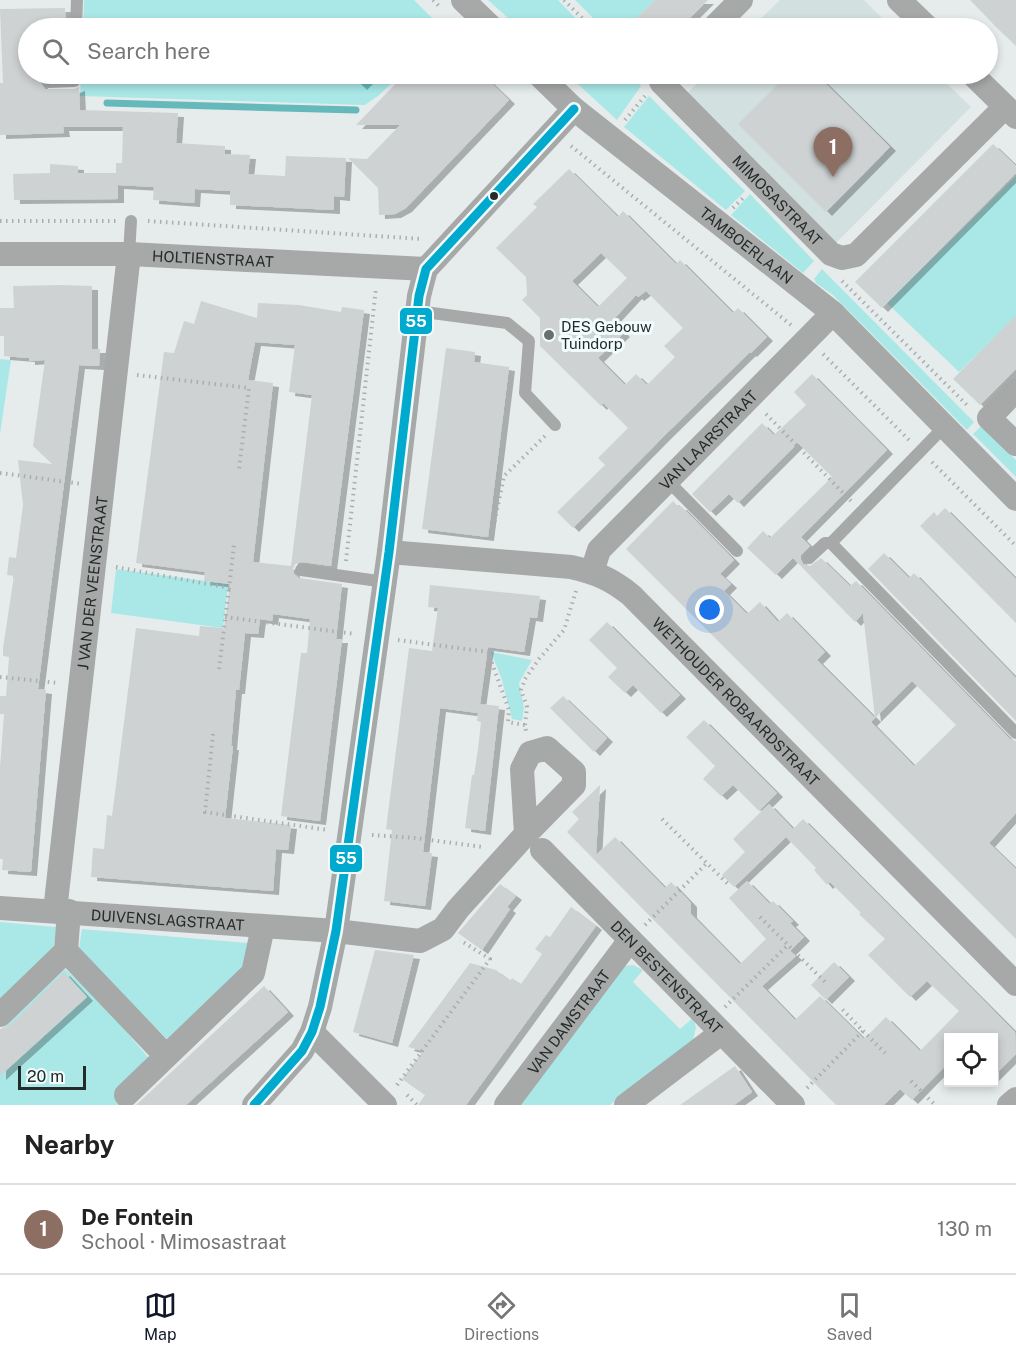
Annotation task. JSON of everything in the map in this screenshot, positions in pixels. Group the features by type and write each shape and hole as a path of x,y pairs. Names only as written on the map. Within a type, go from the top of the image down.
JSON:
{"street":[{"path":"463,0 482,18"},
{"path":"723,18 741,0"},
{"path":"899,0 918,18"},
{"name":"TAMBOERLAAN","path":"548,84 574,109 610,138 833,313 1016,499"},
{"name":"MIMOSASTRAAT","path":"670,84 759,182 831,254 842,258 856,255 1011,112"},
{"path":"982,84 1011,112"},
{"path":"254,1105 302,1051 312,1032 320,1007 336,931 389,552 417,311 426,268 574,109"},
{"name":"HOLTIENSTRAAT","path":"0,254 129,254 426,268"},
{"name":"J VAN DER VEENSTRAAT","path":"66,951 62,911 81,685 129,254"},
{"name":"VAN LAARSTRAAT","path":"587,571 599,550 833,313"},
{"path":"1016,390 989,418 1016,444"},
{"name":"WETHOUDER ROBAARDSTRAAT","path":"389,552 571,567 612,580 631,595 1016,984"},
{"path":"336,931 420,941 443,929 458,909 534,842 574,785 574,772 547,748 530,753 522,769 534,842"},
{"name":"DEN BESTENSTRAAT","path":"534,842 716,1028 799,1098"},
{"name":"DUIVENSLAGSTRAAT","path":"0,908 336,931"},
{"path":"126,1095 253,973 262,927"},
{"name":"VAN DAMSTRAAT","path":"506,1105 630,940"},
{"path":"0,1015 66,951 166,1056"},
{"path":"626,1105 716,1028"},
{"path":"312,1032 391,1095"},
{"path":"1009,1105 1016,1099"}],"lane":[{"path":"76,0 76,18"},
{"path":"129,254 131,221"},
{"path":"417,311 507,323 529,341 525,393 555,425"},
{"path":"808,558 825,543 831,543 945,426"},
{"path":"667,480 737,551"},
{"path":"831,543 1016,733"},
{"path":"301,570 385,582"}],"path":[{"path":"564,0 582,18"},
{"path":"610,138 657,84"},
{"path":"718,223 759,182"},
{"path":"0,220 131,221 452,241"},
{"path":"344,576 379,266"},
{"path":"839,278 973,410"},
{"path":"116,373 249,388 239,470"},
{"path":"749,398 862,512"},
{"path":"487,560 504,476 555,425"},
{"path":"0,473 103,486"},
{"path":"219,669 234,545"},
{"path":"94,563 229,588"},
{"path":"530,753 525,725 527,707 521,690 525,679 539,658 564,630 587,571"},
{"path":"225,617 488,652 509,710 508,722 525,725"},
{"path":"0,677 81,685"},
{"path":"662,819 728,884"},
{"path":"630,940 707,863"},
{"path":"760,917 827,984"},
{"path":"391,1095 490,959 443,929"},
{"path":"716,1028 788,945"},
{"path":"840,1007 885,1053"},
{"path":"799,1098 863,1031"},
{"path":"911,1080 935,1105"}],"shaded area":[{"path":"84,0 414,0 432,18 83,18"},
{"path":"488,0 558,0 575,18 508,18"},
{"path":"575,0 655,0 636,18 593,18"},
{"path":"780,0 864,0 882,18 761,18"},
{"path":"81,84 391,84 365,105 80,96"},
{"path":"361,84 373,84 367,90"},
{"path":"578,84 639,84 641,86 617,120"},
{"path":"697,84 947,84 971,107 833,246 683,97"},
{"path":"649,96 745,191 726,210 624,127"},
{"path":"1016,176 1016,316 959,372 887,303"},
{"path":"750,194 814,261 803,273 731,215"},
{"path":"822,269 974,422 967,430 833,295 816,283 814,279"},
{"path":"0,359 11,360 0,434"},
{"path":"982,425 1016,460 1016,477 973,434"},
{"path":"116,569 228,584 223,628 111,613"},
{"path":"491,652 532,660 519,683 524,708 522,721 512,719 502,680"},
{"path":"0,922 56,927 54,949 0,1002"},
{"path":"82,929 248,943 246,965 167,1039 87,959 79,948"},
{"path":"633,965 643,970 633,982 680,1029 693,1018 696,1027 692,1045 610,1105 516,1105 625,966"},
{"path":"65,969 99,1000 148,1057 124,1105 0,1105 0,1031"}],"building":[{"path":"655,0 708,0 690,18 636,18"},
{"path":"970,0 1016,0 1016,46 998,29 998,18 987,18"},
{"path":"65,8 66,18 18,18 18,84 42,84 45,89 79,87 80,110 178,113 176,143 225,146 225,154 250,155 248,174 285,176 286,156 346,158 344,197 334,196 334,210 230,205 230,191 195,189 194,203 153,200 154,187 118,185 118,199 14,200 13,174 50,173 50,164 78,166 78,173 116,173 116,163 122,163 123,127 63,127 64,133 0,135 0,83 3,83 0,9"},
{"path":"395,84 492,84 509,100 406,208 395,214 379,215 378,188 348,158 367,159 400,125 356,125"},
{"path":"778,84 826,84 890,147 826,212 738,124"},
{"path":"993,144 1016,166 1016,173 882,308 855,282"},
{"path":"569,169 618,217 623,211 676,264 680,260 733,313 738,308 767,337 573,528 557,512 605,465 598,458 628,428 603,403 601,406 540,346 540,318 522,300 527,295 526,277 496,248 537,207 533,204","holes":["601,253 627,278 598,307 572,281","646,291 683,328 664,346 675,357 647,385 636,374 625,385 598,358 624,333 612,321 636,295 638,297"]},
{"path":"13,286 92,286 92,349 100,349 99,366 79,365 38,689 46,690 31,872 2,870 0,767 4,714 0,714 0,696 6,696 9,657 3,656 3,648 14,576 7,575 9,557 16,558 23,505 18,460 52,464 33,446 45,360 29,361 29,358 4,356 4,336 0,336 0,308 14,308"},
{"path":"201,301 257,318 258,303 299,305 341,312 342,307 364,310 331,566 302,562 295,564 293,569 294,574 299,578 342,584 336,639 342,639 320,821 281,816 301,653 307,653 310,619 273,614 272,621 260,619 258,634 245,633 239,690 236,690 231,746 233,746 225,818 291,825 288,850 276,849 273,891 91,877 93,848 104,849 107,815 112,816 136,628 199,636 200,626 224,628 230,584 204,581 205,572 136,563 164,352 174,353 184,321 194,324","holes":["255,342 295,345 289,392 312,395 291,566 253,562 273,383 248,380"]},
{"path":"1016,315 1016,369 980,405 953,379"},
{"path":"446,348 475,352 474,362 509,367 488,537 422,529"},
{"path":"812,374 887,450 801,537 810,546 801,555 801,560 803,564 810,566 821,558 850,586 856,581 1010,739 1016,741 1016,813 989,843 1016,869 1016,939 626,549 673,501 679,507 681,506 734,560 720,574 731,584 724,591 747,614 760,602 778,622 787,613 825,652 817,660 875,718 863,613 855,622 793,558 776,575 747,548 763,531 770,538 832,477 798,443 738,503 729,494 710,512 692,494 762,423 774,435 806,405 794,392","holes":["912,681 956,725 914,766 871,722"]},
{"path":"945,508 1016,579 1016,623 920,526 934,512 937,516"},
{"path":"884,553 909,578 914,573 1016,678 1016,721 868,569"},
{"path":"430,585 540,596 537,618 530,617 524,652 488,647 480,704 499,706 485,831 465,828 478,749 481,722 477,721 478,713 440,708 423,852 432,853 425,906 384,901 392,830 386,829 409,648 432,651 438,608 428,607"},
{"path":"607,622 680,695 661,713 633,685 625,693 608,677 617,668 589,640"},
{"path":"563,696 607,738 594,752 550,708"},
{"path":"704,720 777,793 759,811 733,785 721,796 703,779 715,766 686,737"},
{"path":"600,785 596,855 615,837 665,888 671,882 691,903 691,914 740,964 766,939 729,898 747,881 770,904 773,901 793,921 790,923 804,937 790,951 796,956 762,986 795,1020 820,996 864,1039 886,1017 920,1051 959,1011 927,981 910,997 868,955 885,939 830,882 827,885 814,870 816,868 786,837 734,887 722,875 745,852 733,839 769,804 793,829 803,819 1015,1032 1016,1054 998,1072 998,1033 944,1033 944,1067 912,1100 900,1089 884,1105 836,1105 567,832 579,819 572,812"},
{"path":"500,884 516,896 507,907 510,909 482,950 458,933"},
{"path":"571,907 596,926 466,1105 418,1105 425,1095 402,1079 423,1051 408,1047 470,963 496,970 510,981 512,978 521,984 542,954 535,949 546,935 550,937"},
{"path":"375,950 414,955 392,1043 353,1032"},
{"path":"834,962 849,977 826,1000 811,985"},
{"path":"64,972 87,997 0,1076 0,1029 10,1025"},
{"path":"264,986 288,1012 186,1105 136,1105"},
{"path":"735,1066 752,1092 734,1105 680,1105"}],"waterway":[{"path":"107,103 356,110"}],"transit line":[{"name":"55","path":"254,1105 302,1051 312,1032 320,1007 336,931 389,552 419,296 426,269 574,109"}],"place":[{"name":"De Fontein","path":"833,177"},
{"name":"DES Gebouw Tuindorp","path":"549,335"}]}
